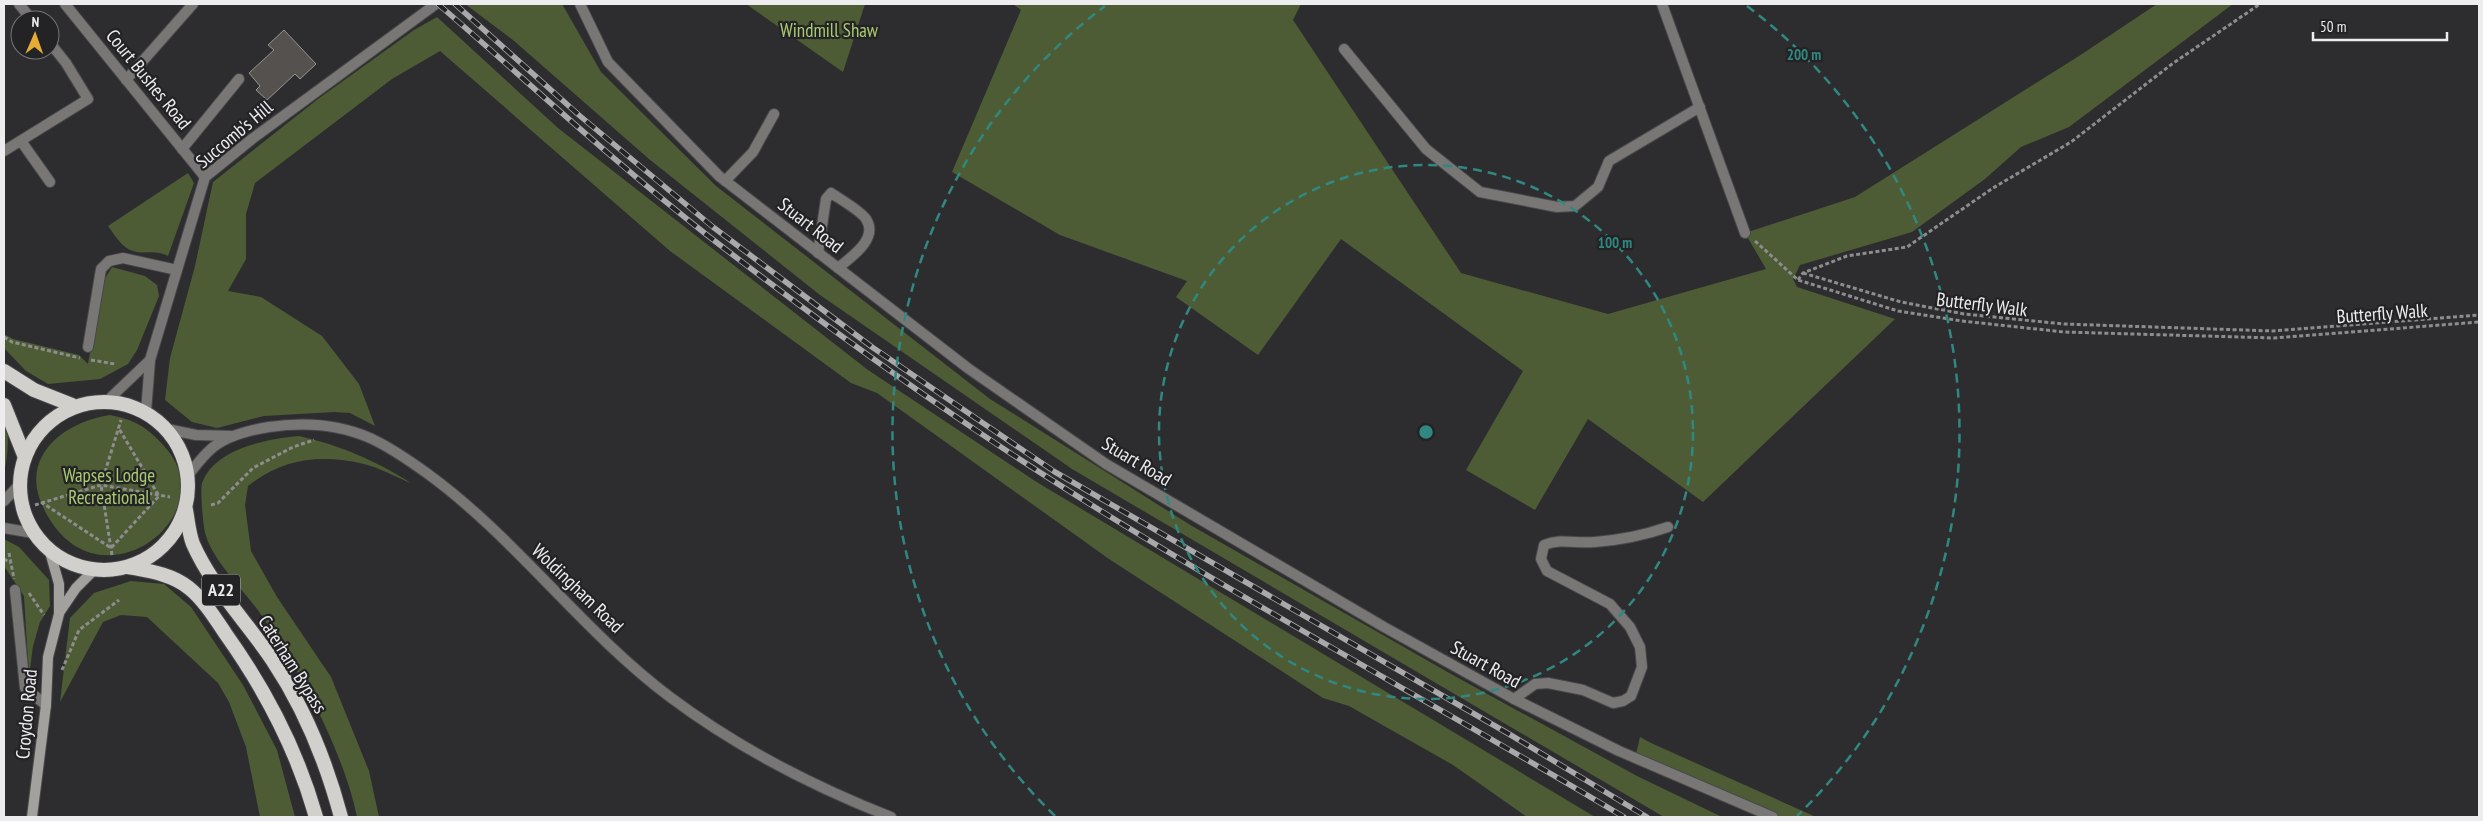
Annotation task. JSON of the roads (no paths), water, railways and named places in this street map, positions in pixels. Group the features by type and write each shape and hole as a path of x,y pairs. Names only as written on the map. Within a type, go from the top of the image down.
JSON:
{"highway":[{"path":"4,371 34,390 72,405 107,401 146,412 167,429 177,443 188,476 186,510 176,530 167,542 151,556 128,567 94,570 71,564 50,552 33,533 22,510 18,486 24,455 40,429 72,405"},
{"path":"4,405 24,455"},
{"name":"Caterham Bypass","path":"186,510 192,542 206,569 273,661 313,732 331,780 341,817"},
{"name":"Caterham Bypass","path":"128,567 163,574 189,588 214,618 252,670 287,736 316,817"}],"main road":[{"name":"Croydon Road","path":"32,817 46,705 48,657 59,614 59,584 50,552"},
{"name":"Croydon Road","path":"59,614 76,588 94,570"}],"street":[{"name":"Court Bushes Road","path":"65,4 205,177"},
{"path":"126,80 193,4"},
{"name":"Succomb's Hill","path":"146,412 150,360 205,177 409,22 436,4"},
{"name":"Stuart Road","path":"580,4 608,62 725,180 969,369 1106,464 1384,627 1514,700 1619,751 1773,817"},
{"path":"1662,4 1745,232"},
{"path":"1344,49 1426,149 1480,192 1557,207 1575,206 1598,187 1609,161 1700,107"},
{"path":"4,151 88,99 60,56"},
{"path":"182,148 239,79"},
{"path":"725,180 752,152 774,114"},
{"path":"21,141 50,182"},
{"path":"818,253 826,199 831,194 866,218 869,228 864,246 838,268"},
{"path":"88,347 100,269 109,261 123,258 177,270"},
{"name":"Succomb's Hill","path":"107,401 150,360"},
{"name":"Woldingham Road","path":"167,429 196,435 234,436 290,424 325,425 370,438 408,460 443,485 479,515 590,626 668,696 730,740 794,774 891,817"},
{"name":"Woldingham Road","path":"188,476 211,448 234,436"},
{"path":"4,501 18,486"},
{"path":"1514,700 1535,684 1548,683 1583,690 1613,703 1623,701 1631,696 1642,666 1640,647 1630,628 1610,604 1548,571 1541,559 1544,545 1553,541 1593,543 1646,535 1668,527"},
{"path":"4,528 33,533"},
{"path":"15,590 25,688 46,705"}],"railway":[{"path":"438,4 604,150 672,207 773,286 943,408 1056,482 1216,581 1624,817"},
{"path":"455,4 580,116 713,227 872,347 980,421 1055,472 1509,734 1647,817"}],"park label":[{"name":"Windmill Shaw","path":"829,30"},
{"name":"Wapses Lodge Recreational","path":"109,486"}]}
